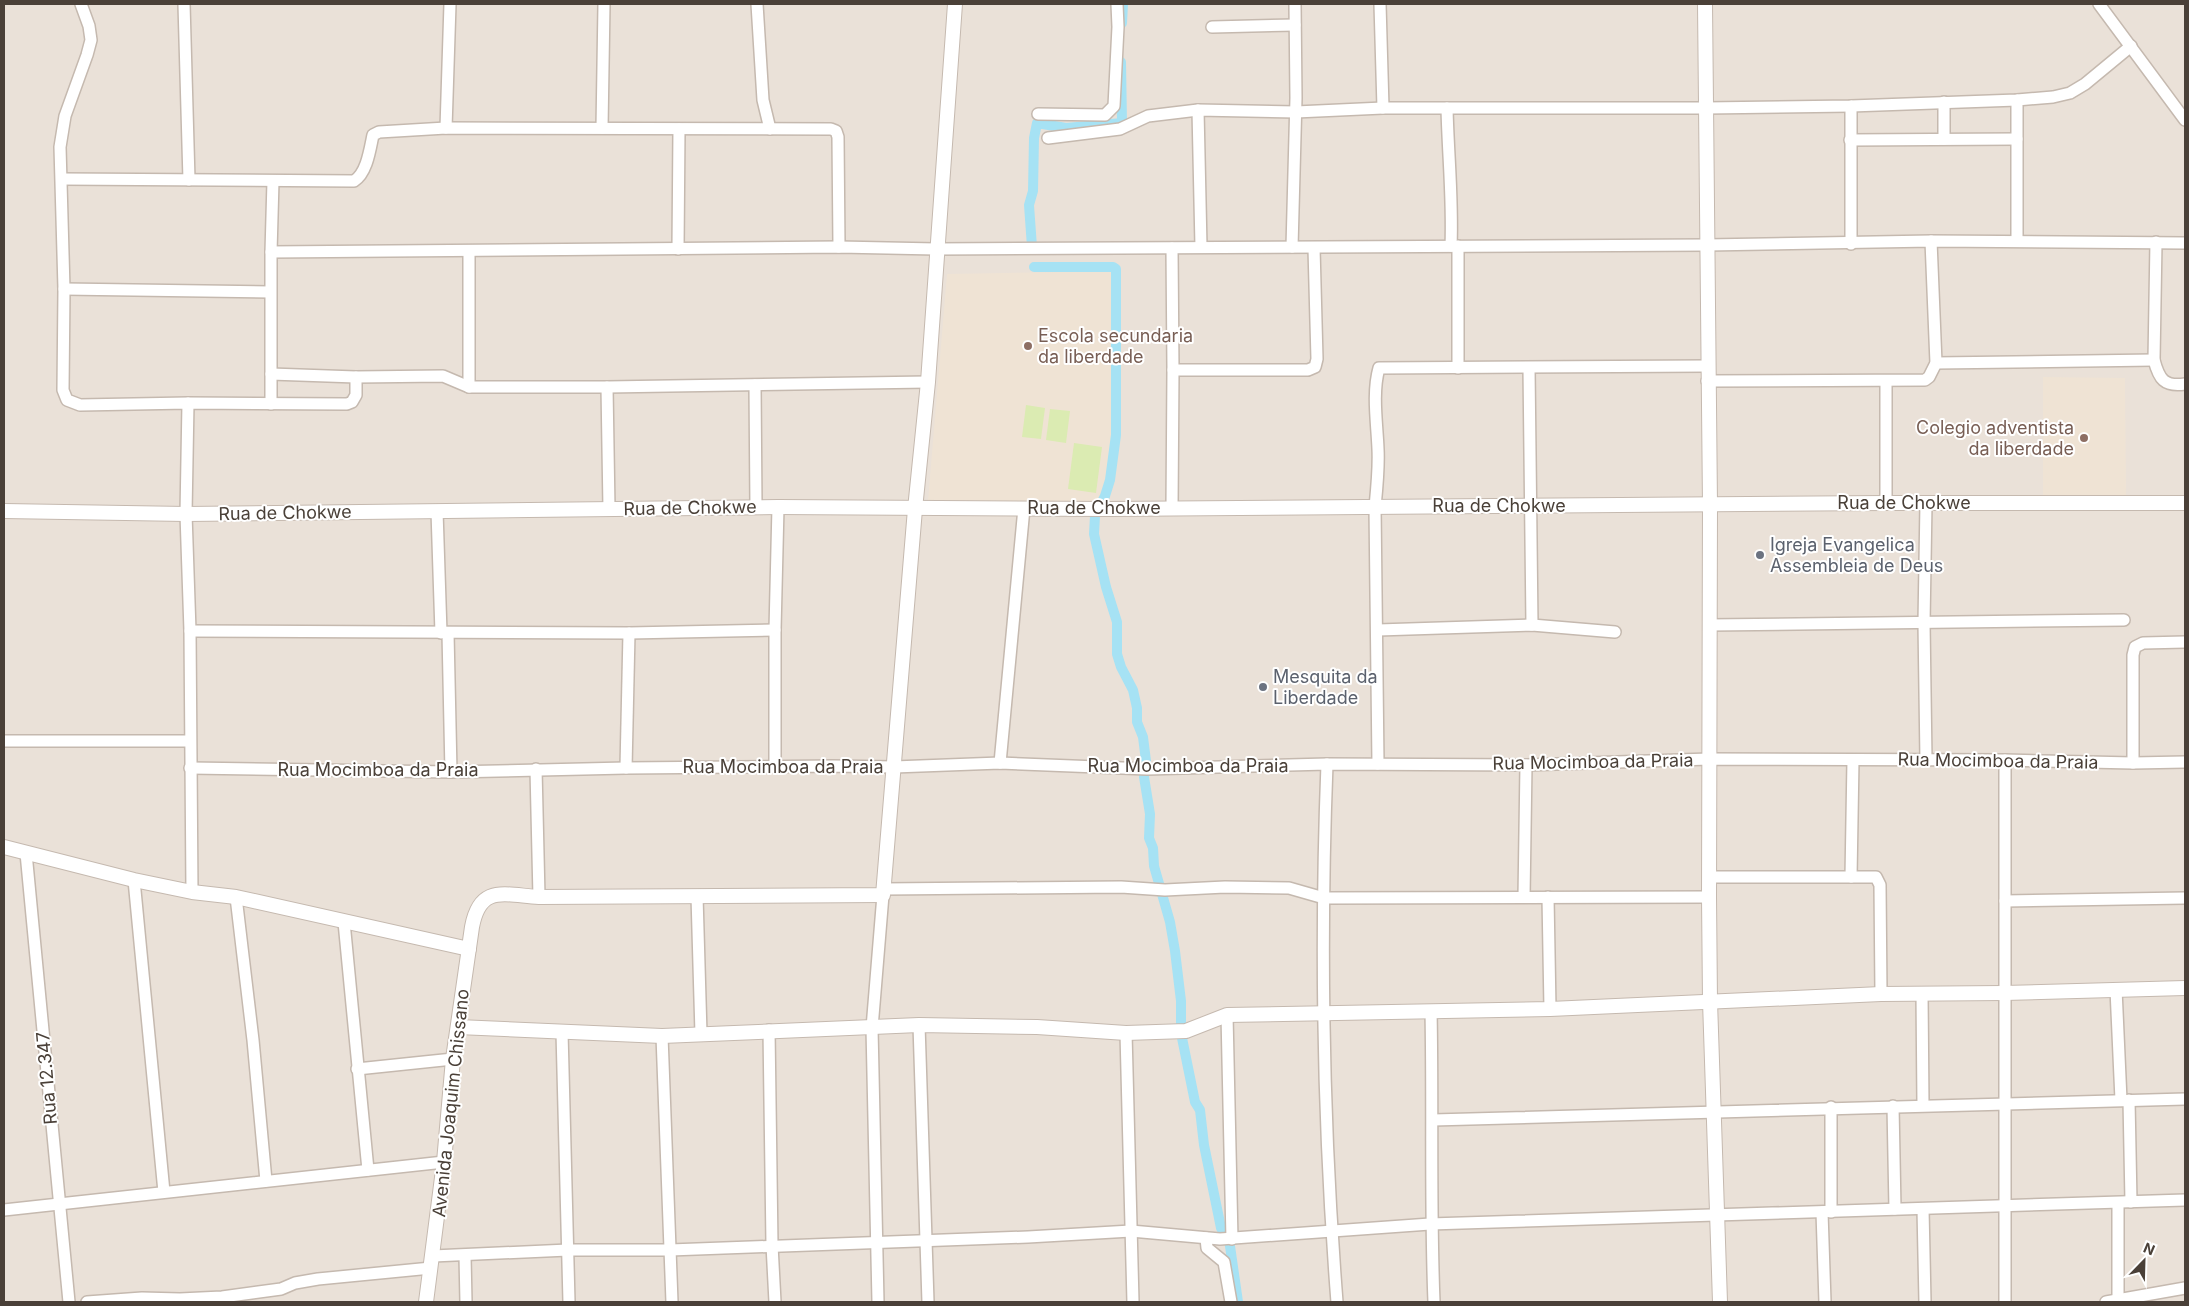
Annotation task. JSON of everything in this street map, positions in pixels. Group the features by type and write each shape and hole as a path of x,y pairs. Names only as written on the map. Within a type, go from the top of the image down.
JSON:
{"street":[{"path":"81,4 89,26 91,40 88,54 65,116 60,147 64,289 63,390 67,400 80,405 188,403 347,404 352,402 356,395 356,377"},
{"path":"184,4 189,180"},
{"path":"446,128 450,4"},
{"path":"602,128 604,4"},
{"path":"757,4 762,100 770,129"},
{"path":"878,1302 872,1028 915,509 928,382 955,4"},
{"path":"1038,114 1105,114 1114,106 1118,27 1117,4"},
{"path":"1292,247 1296,112 1294,4"},
{"path":"1380,4 1383,108"},
{"path":"1705,4 1707,382 1710,505 1710,1001 1716,1111 1720,1302"},
{"path":"2099,4 2185,120"},
{"path":"1212,27 1295,25"},
{"path":"1048,138 1120,129 1148,116 1198,110 1296,112 1383,108 1706,108 1851,106 2017,100 2070,92 2085,84 2131,46"},
{"path":"2017,100 2017,241"},
{"path":"1944,102 1944,139"},
{"path":"1851,106 1851,244"},
{"path":"1447,108 1458,368"},
{"path":"1198,110 1201,247"},
{"path":"62,179 354,181 360,177 363,170 373,135 379,132 446,128 836,131 838,136 839,247"},
{"path":"678,249 679,129"},
{"path":"1850,140 2017,139"},
{"path":"271,404 270,292 274,181"},
{"path":"271,252 469,252 839,247 936,249 1314,248 1851,244 1931,241 2185,243"},
{"path":"1707,382 1925,380 1929,377 1936,364 1931,241"},
{"path":"2156,242 2154,360 2158,374 2165,383 2174,385 2185,384"},
{"path":"1172,248 1174,370 1172,508"},
{"path":"1174,370 1308,370 1315,367 1317,359 1314,248"},
{"path":"469,252 469,387"},
{"path":"64,289 270,292"},
{"path":"1936,364 2154,360"},
{"path":"1378,764 1376,507 1379,467 1376,430 1377,377 1379,368 1708,366"},
{"path":"1529,368 1532,625"},
{"path":"271,374 356,377 443,376 469,387 607,387 928,382"},
{"path":"1886,381 1886,503"},
{"path":"755,385 756,507"},
{"path":"607,387 609,509"},
{"path":"188,403 186,514 190,631 192,892"},
{"name":"Rua de Chokwe","path":"4,511 186,514 756,507 1108,509 1886,503 2185,503"},
{"path":"1926,503 1924,623 1926,760"},
{"path":"775,766 775,630 778,507"},
{"path":"1000,763 1024,508"},
{"path":"437,511 451,772"},
{"path":"1709,625 2124,620"},
{"path":"1378,630 1532,625 1615,632"},
{"path":"190,631 629,633 775,630"},
{"path":"626,768 629,633"},
{"path":"2133,763 2133,655 2136,647 2144,643 2185,642"},
{"path":"4,741 190,742"},
{"name":"Rua Mocimboa da Praia","path":"190,768 451,772 775,766 894,767 1000,763 1144,769 1327,764 1526,765 1709,760 2185,762"},
{"path":"1850,877 1853,760"},
{"path":"2005,760 2005,1302"},
{"path":"1327,764 1324,898 1325,1014 1331,1230 1336,1302"},
{"path":"1524,897 1526,765"},
{"path":"536,769 539,897 697,896 1121,887 1160,890 1225,887 1289,888 1324,898 1709,897"},
{"path":"4,847 134,880 192,892 236,897 468,949"},
{"name":"Rua 12.347","path":"26,853 69,1302"},
{"path":"1710,877 1872,876 1879,880 1881,994"},
{"path":"134,880 164,1192"},
{"name":"Avenida Joaquim Chissano","path":"426,1302 444,1162 458,1027 468,949 475,912 479,904 491,896 539,897"},
{"path":"697,896 701,1034"},
{"path":"236,897 253,1040 266,1181"},
{"path":"1548,897 1550,1008"},
{"path":"2005,901 2185,898"},
{"path":"344,922 368,1170"},
{"path":"458,1027 662,1036 919,1025 1036,1027 1126,1033 1179,1031 1227,1015 1550,1008 1881,994 2185,988"},
{"path":"2116,989 2131,1202"},
{"path":"1922,993 1923,1105"},
{"path":"1431,1011 1433,1120 1430,1224 1434,1302"},
{"path":"1227,1015 1232,1239"},
{"path":"919,1025 928,1302"},
{"path":"770,1030 772,1245 775,1302"},
{"path":"562,1032 569,1302"},
{"path":"1126,1033 1133,1302"},
{"path":"662,1036 672,1302"},
{"path":"357,1069 454,1060"},
{"path":"1433,1120 2185,1099"},
{"path":"1893,1106 1895,1209"},
{"path":"1825,1302 1831,1108"},
{"path":"4,1210 444,1162"},
{"path":"88,1302 142,1298 222,1297 281,1289 295,1282 465,1256 568,1250 670,1250 926,1239 1028,1237 1131,1231 1232,1239 1430,1224 2185,1200"},
{"path":"2118,1202 2118,1301"},
{"path":"1923,1209 1925,1302"},
{"path":"1206,1238 1207,1248 1224,1262 1231,1302"},
{"path":"465,1256 466,1302"},
{"path":"2106,1302 2185,1288"}],"shaded area":[{"path":"4,4 2185,4 2185,1302 4,1302"},
{"name":"Escola secundaria da liberdade","path":"1115,271 1115,418 1108,475 1097,501 928,501 947,274"},
{"name":"Colegio adventista da liberdade","path":"2043,377 2125,378 2126,500 2043,498"}],"green space":[{"path":"1026,405 1045,408 1041,439 1022,437"},
{"path":"1050,409 1070,411 1066,443 1046,440"},
{"path":"1074,443 1102,447 1096,493 1068,489"}],"waterway":[{"path":"1122,23 1123,4"},
{"path":"1032,247 1029,205 1033,191 1034,138 1037,123 1066,128 1122,123 1121,62"},
{"path":"1034,267 1113,267 1116,269 1116,435 1110,480 1105,496 1095,516 1094,534 1106,587 1117,622 1117,654 1121,667 1133,690 1137,708 1137,722 1143,737 1146,761 1144,777 1150,814 1149,838 1153,848 1154,866 1170,922 1175,951 1181,1001 1181,1033 1195,1102 1200,1110 1204,1145 1221,1228 1229,1239 1238,1302"}],"place":[{"name":"Escola secundaria da liberdade","path":"1028,346"},
{"name":"Colegio adventista da liberdade","path":"2084,438"},
{"name":"Igreja Evangelica Assembleia de Deus","path":"1760,555"},
{"name":"Mesquita da Liberdade","path":"1263,687"}]}
